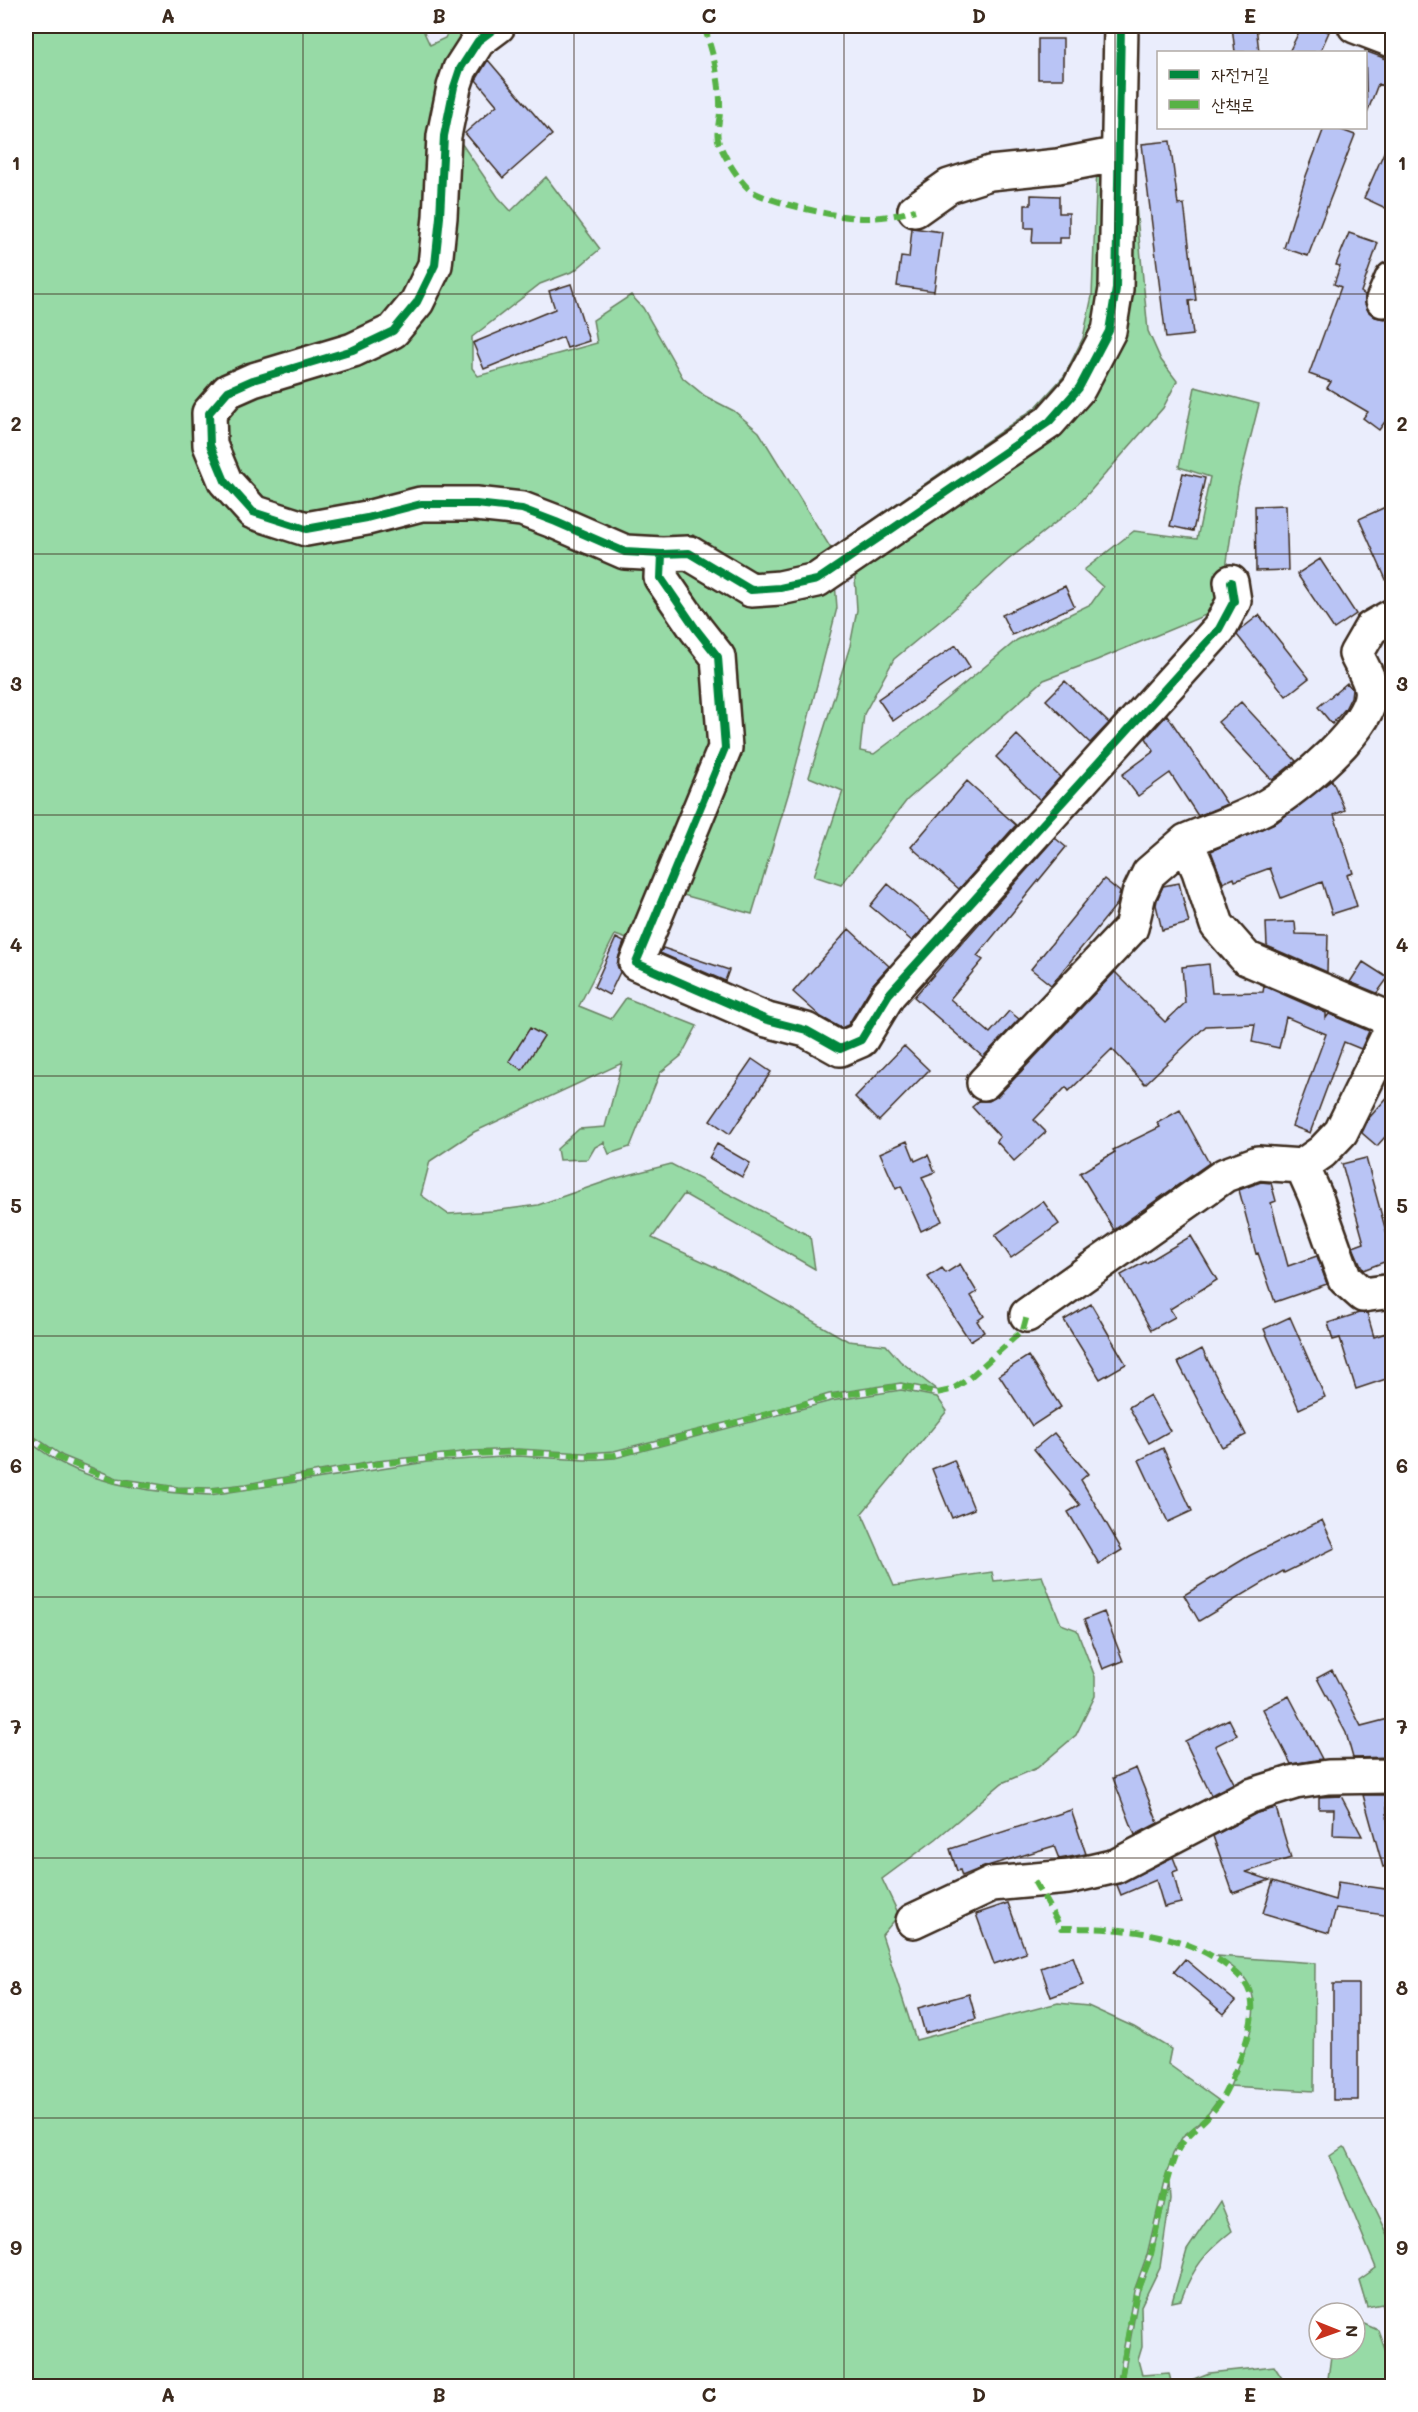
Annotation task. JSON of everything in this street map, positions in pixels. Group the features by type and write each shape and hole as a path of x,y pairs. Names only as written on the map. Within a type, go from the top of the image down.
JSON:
{"street":[{"path":"498,26 478,41 459,69 444,136 435,265 417,302 393,331 353,350 253,380 228,391 209,413 210,445 225,481 253,512 306,529 367,518 421,504 476,504 522,509 625,552 689,553 751,590 780,588 817,580 1049,422 1079,387 1109,331 1116,289 1121,26"},
{"path":"1355,26 1392,40"},
{"path":"915,210 949,186 978,176 1022,168 1058,166 1119,154"},
{"path":"662,554 661,578 718,657 725,748 636,963 767,1020 806,1030 840,1049 861,1040 889,994 1219,629 1234,601 1231,582"},
{"path":"984,1083 1131,928 1139,894 1149,873 1186,841 1267,806 1324,764 1353,731 1366,708 1371,690 1356,654 1371,628 1392,616"},
{"path":"1186,841 1199,871 1217,925 1246,958 1392,1020"},
{"path":"1027,1315 1225,1175 1258,1163 1302,1166 1322,1152 1341,1132 1392,1028"},
{"path":"1302,1166 1315,1195 1345,1279 1363,1295 1392,1291"},
{"path":"913,1921 992,1884 1068,1877 1116,1866 1250,1796 1295,1782 1328,1777 1392,1776"}],"green space":[{"path":"26,26 421,26 430,45 445,38 451,26 486,26 456,57 446,88 434,176 427,270 417,294 404,313 387,330 220,385 203,412 205,449 217,488 230,505 244,516 262,525 285,532 313,532 425,508 477,509 523,514 568,528 565,525 564,516 547,511 510,502 452,495 416,497 336,517 289,516 260,505 248,497 232,477 220,441 217,428 218,417 225,406 241,393 261,382 381,342 404,329 414,320 432,281 442,238 447,193 449,125 498,197 511,211 546,177 600,249 574,271 540,284 472,337 472,368 478,376 597,343 593,320 631,295 643,308 683,378 705,396 734,411 759,432 838,560 798,578 776,584 755,583 747,580 706,551 692,545 664,545 653,561 658,588 697,644 709,669 717,727 714,759 636,942 615,935 579,1006 611,1019 626,998 697,1026 681,1056 660,1073 630,1147 609,1154 604,1142 595,1147 588,1159 559,1160 557,1149 579,1129 605,1127 622,1063 474,1132 430,1161 421,1195 448,1214 493,1211 538,1205 613,1179 671,1164 810,1236 815,1269 684,1194 652,1238 728,1273 848,1341 886,1345 900,1361 937,1390 901,1383 829,1394 614,1451 585,1453 518,1449 472,1451 377,1461 210,1488 178,1487 117,1478 63,1456 26,1431"},
{"path":"1113,165 1108,294 1074,387 847,550 841,542 1036,407 1064,376 1083,338 1092,296 1097,166"},
{"path":"1125,194 1135,195 1148,331 1161,360 1177,381 1163,408 1079,504 1008,560 951,612 894,659 864,714 860,751 874,754 934,709 1017,640 1091,604 1103,587 1084,570 1134,531 1197,539 1210,477 1179,467 1195,387 1259,404 1238,487 1220,609 1044,680 907,800 841,885 814,876 843,791 809,777 850,646 857,610 854,560 1084,396"},
{"path":"689,569 835,582 837,608 791,785 752,914 676,893 731,753 676,570"},
{"path":"901,1390 937,1397 947,1411 862,1513 894,1586 992,1572 994,1581 1042,1576 1061,1624 1077,1630 1095,1677 1095,1696 1076,1735 1037,1768 1002,1783 936,1839 882,1879 899,1915 882,1935 916,2040 1058,2003 1088,2006 1134,2027 1171,2049 1168,2064 1218,2100 1205,2118 1183,2136 1173,2153 1147,2255 1134,2291 1117,2386 26,2386 26,1440 61,1463 96,1478 171,1493 210,1495 427,1462 518,1456 585,1460 615,1458 831,1401"},
{"path":"1217,1956 1315,1963 1314,2091 1230,2086 1246,2048 1254,2004 1252,1991 1243,1976"},
{"path":"1343,2147 1346,2148 1392,2243 1392,2329 1382,2304 1367,2307 1359,2280 1376,2268 1330,2156"},
{"path":"1169,2183 1170,2199 1160,2267 1141,2306 1142,2347 1138,2360 1142,2375 1169,2373 1172,2386 1122,2386 1139,2292 1152,2257"},
{"path":"1220,2201 1232,2231 1201,2261 1181,2300 1172,2302 1187,2250"},
{"path":"1367,2325 1378,2330 1386,2352 1392,2353 1392,2385 1327,2386 1330,2361 1367,2361"},
{"path":"1274,2366 1287,2386 1176,2386 1209,2373"}],"building":[{"path":"1232,26 1256,26 1259,51 1235,51"},
{"path":"1302,26 1315,26 1329,32 1320,51 1290,51"},
{"path":"1038,39 1063,39 1063,79 1038,79"},
{"path":"1367,52 1392,61 1386,87 1378,84 1367,113"},
{"path":"488,60 552,135 503,178 465,133 497,105 476,80"},
{"path":"1324,129 1339,129 1355,135 1308,256 1284,248 1306,176"},
{"path":"1392,134 1392,211 1364,198"},
{"path":"1170,141 1178,205 1184,204 1196,300 1189,301 1193,335 1166,338 1142,144"},
{"path":"1031,195 1059,196 1059,213 1069,213 1069,238 1060,238 1060,243 1032,243 1033,228 1025,228 1025,205 1031,205"},
{"path":"912,228 942,232 934,291 897,286 901,257 909,258"},
{"path":"1349,233 1378,243 1361,292 1365,295 1368,311 1375,317 1385,319 1392,316 1392,412 1379,430 1363,418 1368,412 1327,388 1331,382 1309,374 1341,287 1334,284 1340,266 1336,265"},
{"path":"571,284 589,341 567,348 563,337 484,369 473,343 555,309 549,291"},
{"path":"1183,473 1205,478 1193,531 1170,526"},
{"path":"1392,504 1392,593 1359,519"},
{"path":"1286,505 1288,570 1256,571 1255,506"},
{"path":"1320,559 1356,614 1334,629 1297,574"},
{"path":"1065,586 1074,606 1012,635 1002,615"},
{"path":"1259,615 1309,678 1286,696 1237,635"},
{"path":"956,645 970,667 893,721 878,699"},
{"path":"1065,681 1109,723 1090,743 1046,700"},
{"path":"1347,683 1352,689 1351,697 1345,709 1332,724 1318,707"},
{"path":"1241,702 1296,761 1272,780 1218,722"},
{"path":"1167,715 1227,804 1198,816 1170,773 1138,796 1122,775 1154,751 1146,738"},
{"path":"1017,735 1060,777 1040,800 996,757"},
{"path":"1332,780 1345,810 1334,815 1353,873 1347,875 1357,906 1332,914 1322,882 1281,898 1270,868 1223,883 1211,851 1277,822"},
{"path":"967,781 1016,825 959,889 911,847"},
{"path":"1055,838 1066,847 977,956 983,960 950,999 990,1033 1009,1011 1019,1019 983,1057 914,997"},
{"path":"1104,879 1120,892 1117,904 1051,985 1031,969"},
{"path":"1179,883 1189,923 1162,930 1156,905 1157,900 1163,886"},
{"path":"888,884 931,920 912,941 870,906"},
{"path":"1295,922 1296,934 1328,935 1327,972 1267,946 1266,923"},
{"path":"849,929 889,966 873,984 848,1025 841,1028 821,1017 793,992"},
{"path":"616,938 624,942 617,965 620,972 609,995 594,987"},
{"path":"663,948 729,970 725,981 660,953"},
{"path":"1363,962 1388,978 1377,993 1350,982"},
{"path":"1209,964 1212,993 1263,992 1264,986 1326,1013 1326,1018 1329,1014 1369,1031 1361,1049 1344,1042 1310,1133 1292,1126 1326,1034 1286,1017 1279,1048 1252,1042 1255,1024 1206,1026 1145,1084 1112,1049 1069,1091 1066,1087 1034,1120 1046,1132 1014,1161 996,1141 1000,1137 972,1107 979,1101 989,1101 998,1096 1115,972 1165,1022 1185,1003 1182,967"},
{"path":"530,1028 544,1036 522,1070 509,1061"},
{"path":"904,1046 929,1070 879,1121 855,1097"},
{"path":"752,1059 771,1072 730,1134 710,1120"},
{"path":"1392,1092 1392,1129 1377,1146 1362,1133 1369,1118"},
{"path":"1180,1110 1209,1163 1114,1230 1080,1173 1115,1152 1113,1150 1160,1127 1157,1123"},
{"path":"907,1141 915,1161 928,1155 935,1172 922,1177 942,1221 921,1231 901,1186 896,1189 880,1153"},
{"path":"717,1144 750,1163 742,1177 709,1158"},
{"path":"1366,1158 1387,1235 1392,1233 1392,1259 1363,1270 1353,1247 1364,1243 1342,1164"},
{"path":"1261,1182 1271,1183 1276,1201 1271,1203 1288,1266 1317,1256 1327,1284 1275,1302 1258,1253 1256,1254 1239,1190"},
{"path":"1043,1201 1059,1224 1011,1258 995,1235"},
{"path":"1191,1236 1217,1280 1170,1309 1175,1317 1151,1330 1121,1275"},
{"path":"960,1264 977,1292 971,1296 984,1316 977,1321 984,1332 970,1341 928,1277 942,1268 946,1273"},
{"path":"1091,1304 1126,1364 1100,1379 1064,1320"},
{"path":"1359,1313 1367,1313 1374,1337 1392,1331 1392,1377 1356,1389 1340,1338 1333,1340 1328,1323"},
{"path":"1290,1317 1325,1397 1299,1409 1264,1329"},
{"path":"1202,1349 1246,1435 1222,1447 1178,1362"},
{"path":"1028,1356 1061,1407 1032,1426 999,1375"},
{"path":"1150,1395 1170,1431 1149,1443 1129,1407"},
{"path":"1054,1433 1088,1474 1081,1480 1122,1550 1099,1564 1068,1512 1080,1505 1034,1449"},
{"path":"1163,1448 1192,1511 1168,1522 1139,1460"},
{"path":"954,1460 974,1509 952,1518 932,1469"},
{"path":"1322,1520 1335,1548 1284,1573 1283,1571 1199,1621 1184,1595 1249,1556"},
{"path":"1104,1612 1123,1661 1103,1669 1084,1620"},
{"path":"1332,1670 1361,1726 1392,1718 1392,1757 1353,1758 1346,1733 1317,1678"},
{"path":"1289,1696 1322,1759 1291,1764 1263,1709"},
{"path":"1229,1719 1237,1735 1215,1746 1234,1783 1211,1795 1185,1741"},
{"path":"1136,1768 1158,1823 1135,1835 1113,1778"},
{"path":"1363,1795 1386,1795 1390,1865 1383,1867"},
{"path":"1341,1796 1362,1836 1333,1835 1334,1809 1319,1809 1319,1797"},
{"path":"1276,1808 1291,1858 1246,1872 1270,1880 1233,1893 1213,1836 1257,1813"},
{"path":"1071,1810 1086,1854 1059,1859 1054,1846 962,1876 960,1870 957,1871 950,1849"},
{"path":"1173,1857 1178,1870 1173,1872 1181,1903 1164,1907 1156,1880 1121,1895 1117,1885"},
{"path":"1273,1881 1335,1900 1338,1882 1392,1890 1391,1916 1336,1908 1329,1933 1263,1913"},
{"path":"1008,1903 1026,1953 994,1964 976,1914"},
{"path":"1073,1956 1083,1985 1051,1997 1041,1968"},
{"path":"1185,1959 1235,2001 1224,2014 1174,1972"},
{"path":"1333,1984 1358,1984 1358,2100 1333,2100"},
{"path":"969,1994 976,2019 925,2033 918,2008"}],"marked path":[{"path":"704,26 718,78 720,111 718,139 721,149 738,177 748,188 763,197 808,210 840,216 878,217 915,210"},
{"path":"26,1435 61,1459 116,1481 178,1490 210,1491 247,1487 378,1464 472,1454 518,1452 585,1456 615,1455 830,1397 901,1386 937,1393 951,1390 967,1380 1023,1330 1027,1315"},
{"path":"1034,1881 1061,1928 1124,1930 1165,1937 1185,1944 1204,1952 1232,1970 1244,1982 1251,1997 1251,2021 1248,2035 1232,2078 1216,2108 1184,2141 1175,2156 1164,2192 1151,2254 1134,2304 1120,2386"}],"cycle path":[{"path":"498,26 478,41 460,69 454,87 444,136 435,265 417,302 393,331 353,350 253,380 228,391 209,413 210,445 225,481 253,512 306,529 367,518 421,504 476,504 522,509 625,552 662,554"},
{"path":"1121,26 1116,289 1109,331 1079,388 1049,422 817,580 780,588 751,590 689,553 662,554 661,578 718,657 725,748 636,963 767,1020 806,1030 840,1049 861,1040 889,994 1219,629 1234,601 1231,582"}]}
